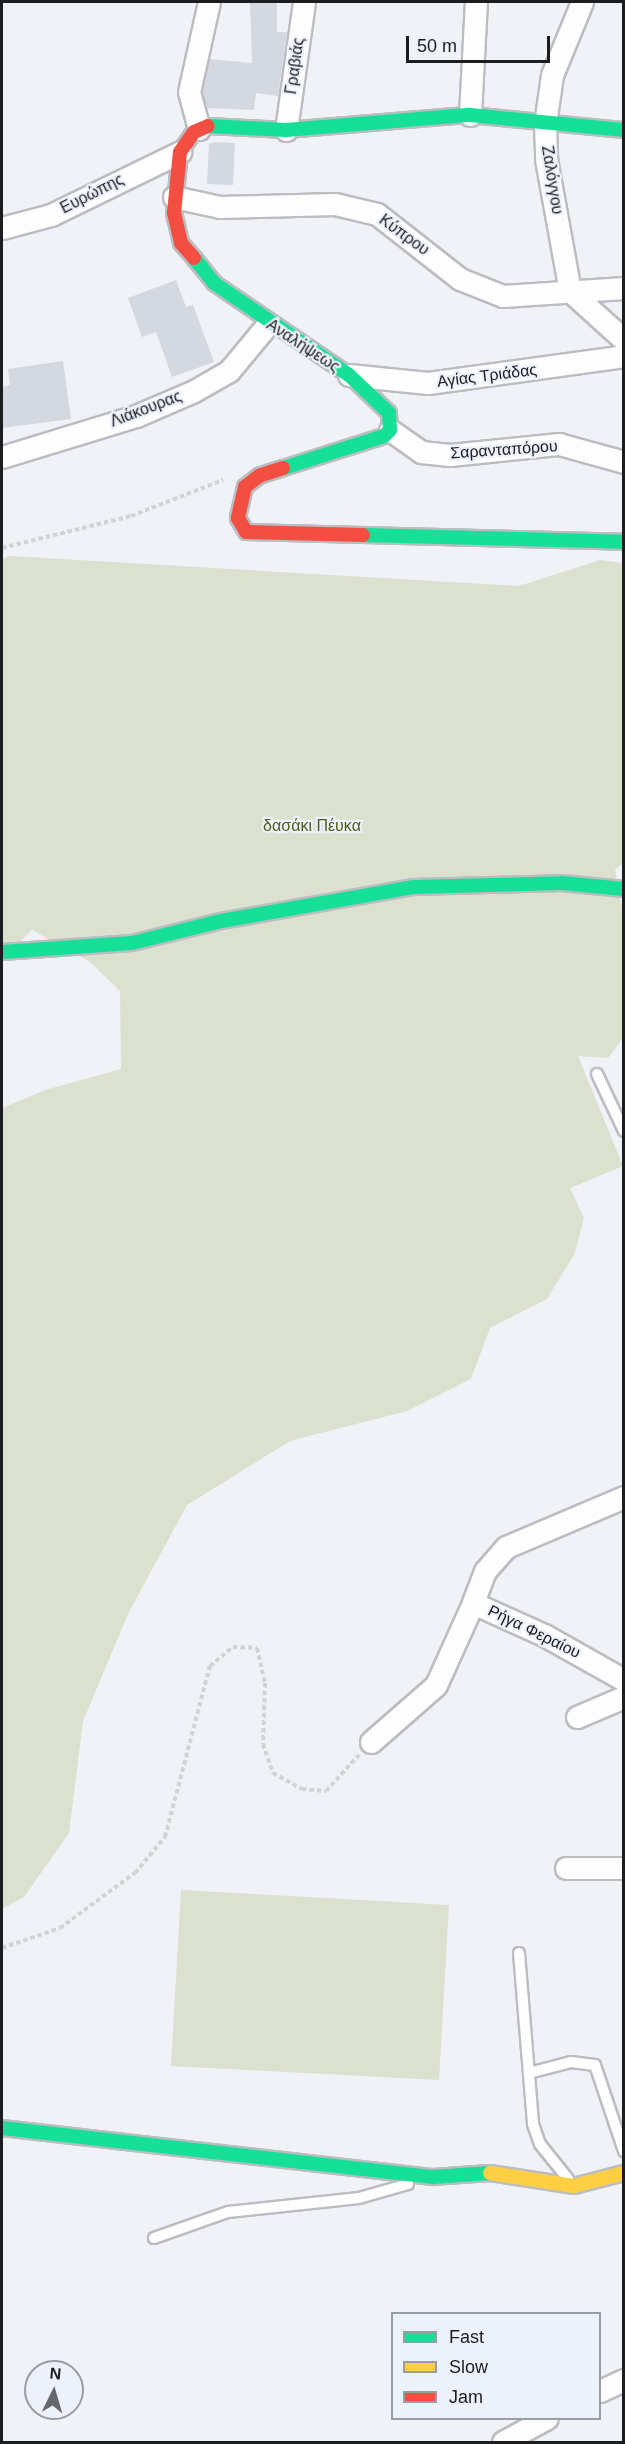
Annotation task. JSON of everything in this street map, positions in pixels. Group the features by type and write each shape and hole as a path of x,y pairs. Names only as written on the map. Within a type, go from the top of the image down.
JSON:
{"street":[{"path":"198,129 189,92 210,2"},
{"name":"Γραβιάς","path":"286,130 304,2"},
{"path":"470,115 476,2"},
{"name":"Ζαλόγγου","path":"570,291 544,124 552,75 582,2"},
{"path":"180,152 198,129 222,123 286,130 470,115 624,130"},
{"name":"Αναλήψεως","path":"180,152 174,197 181,243 214,283 268,324 349,375 389,413 390,430"},
{"name":"Ευρώπης","path":"2,228 51,215 180,152"},
{"name":"Κύπρου","path":"174,197 220,207 353,208 397,225 452,274 482,291 503,296 624,288"},
{"path":"570,291 624,340"},
{"name":"Λιάκουρας","path":"2,457 136,416 194,391 229,371 268,324"},
{"name":"Αγίας Τριάδας","path":"349,375 428,382 624,356"},
{"path":"390,430 375,441 259,476 241,496 241,526 253,535 624,542"},
{"name":"Σαρανταπόρου","path":"390,430 421,452 450,455 559,444 624,462"},
{"path":"2,952 132,943 221,921 414,887 562,883 624,889"},
{"name":"Ρήγα Φεραίου","path":"624,1497 506,1547 485,1571 473,1603 544,1635 624,1680"},
{"path":"371,1742 436,1685 473,1603"},
{"path":"577,1717 624,1697"},
{"path":"566,1868 624,1868"},
{"path":"2,2128 95,2135 433,2177 488,2173 574,2186 624,2173"},
{"path":"601,2391 624,2380"},
{"path":"503,2442 543,2420"}],"lane":[{"path":"597,1074 624,1131"},
{"path":"519,1953 529,2073 540,2144 574,2186"},
{"path":"529,2073 572,2062 595,2065 624,2151"},
{"path":"154,2238 228,2212 359,2198 433,2177"}],"path":[{"path":"2,548 131,516 226,479"},
{"path":"2,1948 60,1928 135,1873 165,1837 210,1666 233,1647 257,1648 265,1683 263,1744 273,1773 302,1789 326,1791 371,1742"}],"green space":[{"name":"δασάκι Πέυκα","path":"10,556 519,586 600,560 623,563 624,862 615,870 623,914 623,1038 608,1058 578,1056 623,1166 570,1188 584,1218 574,1255 547,1299 490,1328 471,1379 407,1411 290,1441 187,1505 129,1612 83,1721 69,1833 24,1897 2,1909 2,1108 45,1090 121,1069 120,991 90,962 32,930 2,959 2,559"},
{"path":"181,1890 449,1905 439,2080 171,2066"}],"building":[{"path":"250,2 277,2 277,32 287,32 278,96 256,93 254,110 207,108 202,92 209,59 252,63"},
{"path":"235,143 233,185 207,184 209,144"},
{"path":"176,280 186,307 193,305 214,362 172,377 156,332 142,337 128,298"},
{"path":"63,361 71,419 2,428 2,387 10,385 8,369"}],"traffic: fast":[{"path":"208,126 286,130 470,115 624,130"},
{"path":"194,258 214,283 349,375 389,413 390,430 384,436 283,468"},
{"path":"363,535 624,542"},
{"path":"2,952 132,943 221,921 414,887 562,883 624,889"},
{"path":"2,2128 433,2177 490,2173"}],"traffic: slow":[{"path":"490,2173 574,2186 624,2173"}],"traffic: jam":[{"path":"194,258 181,243 174,213 180,152 194,132 208,126"},
{"path":"283,468 259,476 245,487 238,518 246,532 363,535"}]}
